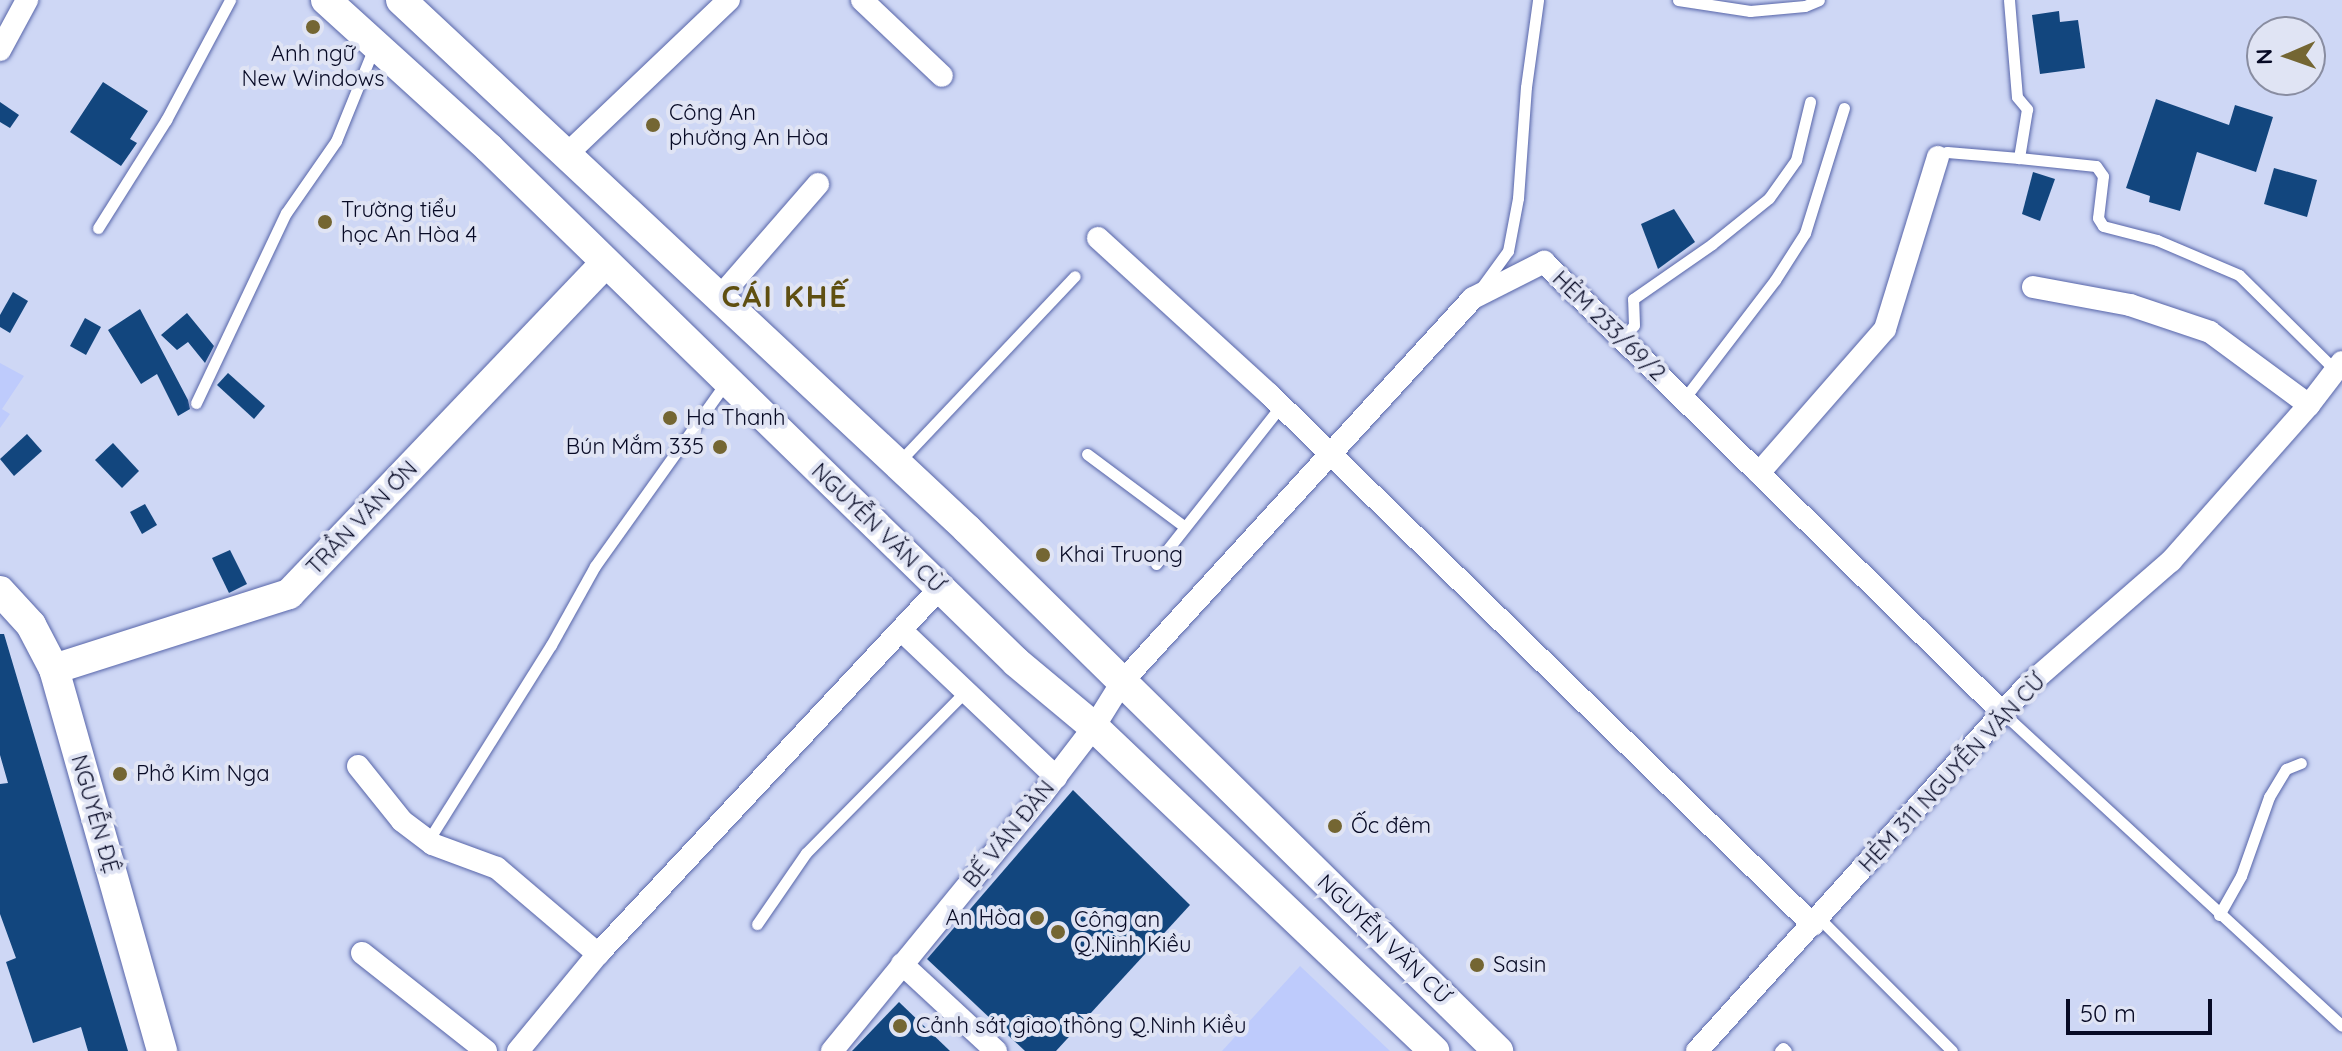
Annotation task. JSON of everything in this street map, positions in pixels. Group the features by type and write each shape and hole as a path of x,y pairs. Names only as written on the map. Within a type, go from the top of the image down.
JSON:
{"main road":[{"name":"NGUYỄN VĂN CỪ","path":"326,0 489,148 1016,662 1094,727 1434,1051"},
{"name":"NGUYỄN VĂN CỪ","path":"401,0 897,464 1498,1051"},
{"name":"TRẦN VĂN ƠN","path":"54,669 289,594 605,263"},
{"name":"NGUYỄN ĐỆ","path":"0,591 31,625 54,669 162,1051"}],"street":[{"path":"0,50 27,0"},
{"path":"566,155 729,0"},
{"path":"862,0 942,76"},
{"path":"1759,473 1885,329 1938,157"},
{"path":"719,298 818,184"},
{"path":"1098,238 1281,406 1329,456 1816,922"},
{"name":"HẺM 233/69/2","path":"1094,727 1122,682 1473,298 1544,262 2003,713"},
{"path":"2033,287 2130,305 2210,332 2309,405"},
{"name":"HẺM 311 NGUYỄN VĂN CỪ","path":"1697,1051 2026,687 2171,561 2340,370"},
{"path":"518,1051 598,954 940,588"},
{"path":"901,630 1056,777"},
{"name":"BẾ VĂN ĐÀN","path":"832,1051 1094,727"},
{"path":"358,766 402,821 428,841 497,868 598,954"},
{"path":"362,953 486,1051"},
{"path":"902,964 996,1051"}],"lane":[{"path":"98,228 166,120 230,0"},
{"path":"1473,298 1508,251 1520,183 1526,87 1538,0"},
{"path":"1678,0 1750,11 1805,6 1819,0"},
{"path":"2009,0 2017,97 2027,109 2019,158"},
{"path":"196,403 286,213 336,141 375,45"},
{"path":"1622,339 1634,325 1633,299 1712,244 1769,198 1796,160 1810,102"},
{"path":"1684,399 1775,280 1805,233 1844,108"},
{"path":"1938,157 1947,152 2096,166 2103,176 2098,218 2103,226 2157,240 2239,275 2340,370"},
{"path":"897,464 1075,276"},
{"path":"428,841 551,645 595,566 727,380"},
{"path":"1156,564 1281,406"},
{"path":"1087,454 1185,527"},
{"path":"757,924 806,853 965,692"},
{"path":"2003,713 2342,1026"},
{"path":"2219,915 2241,876 2269,797 2286,769 2301,763"},
{"path":"1816,922 1952,1051"},
{"path":"1780,1051 1783,1048 1786,1051"}],"shaded area":[{"path":"0,363 24,376 2,409 10,414 0,428"},
{"path":"1300,966 1390,1051 1222,1051"}],"building":[{"path":"2059,11 2060,22 2078,20 2085,68 2040,74 2032,15"},
{"path":"103,82 148,111 130,139 137,143 121,166 70,132"},
{"path":"2156,99 2229,125 2235,105 2273,117 2256,172 2197,152 2180,211 2149,202 2150,196 2126,188"},
{"path":"0,102 19,115 10,128 0,122"},
{"path":"2274,168 2317,180 2307,217 2264,204"},
{"path":"2033,172 2055,179 2040,221 2022,214"},
{"path":"1674,209 1695,242 1658,269 1641,224"},
{"path":"13,292 28,301 10,333 0,327 0,315"},
{"path":"140,309 188,400 190,409 178,416 157,374 141,384 108,330"},
{"path":"187,313 214,346 205,363 188,342 177,350 161,335"},
{"path":"85,318 101,327 86,355 70,346"},
{"path":"228,373 265,406 254,419 217,385"},
{"path":"27,434 42,451 14,476 0,459"},
{"path":"113,443 139,471 122,488 95,460"},
{"path":"145,504 157,525 142,534 130,512"},
{"path":"230,550 247,584 229,593 212,558"},
{"path":"0,634 4,634 128,1051 88,1051 81,1027 33,1043 6,962 16,958 0,914 0,784 8,783 0,755"},
{"name":"Công an Q.Ninh Kiều","path":"1073,790 1190,905 1056,1051 1025,1051 927,959"},
{"name":"Cảnh sát giao thông Q.Ninh Kiều","path":"899,1002 950,1051 852,1051"}],"place":[{"name":"Anh ngữ New Windows","path":"313,27"},
{"name":"Công An phường An Hòa","path":"653,125"},
{"name":"Trường tiểu học An Hòa 4","path":"325,222"},
{"name":"Ha Thanh","path":"670,418"},
{"name":"Bún Mắm 335","path":"720,447"},
{"name":"Khai Truong","path":"1043,555"},
{"name":"Phở Kim Nga","path":"120,774"},
{"name":"Ốc đêm","path":"1335,826"},
{"name":"An Hòa","path":"1037,918"},
{"name":"Công an Q.Ninh Kiều","path":"1058,932"},
{"name":"Sasin","path":"1477,965"},
{"name":"Cảnh sát giao thông Q.Ninh Kiều","path":"900,1026"}],"district":[{"name":"CÁI KHẾ","path":"785,296"}]}
